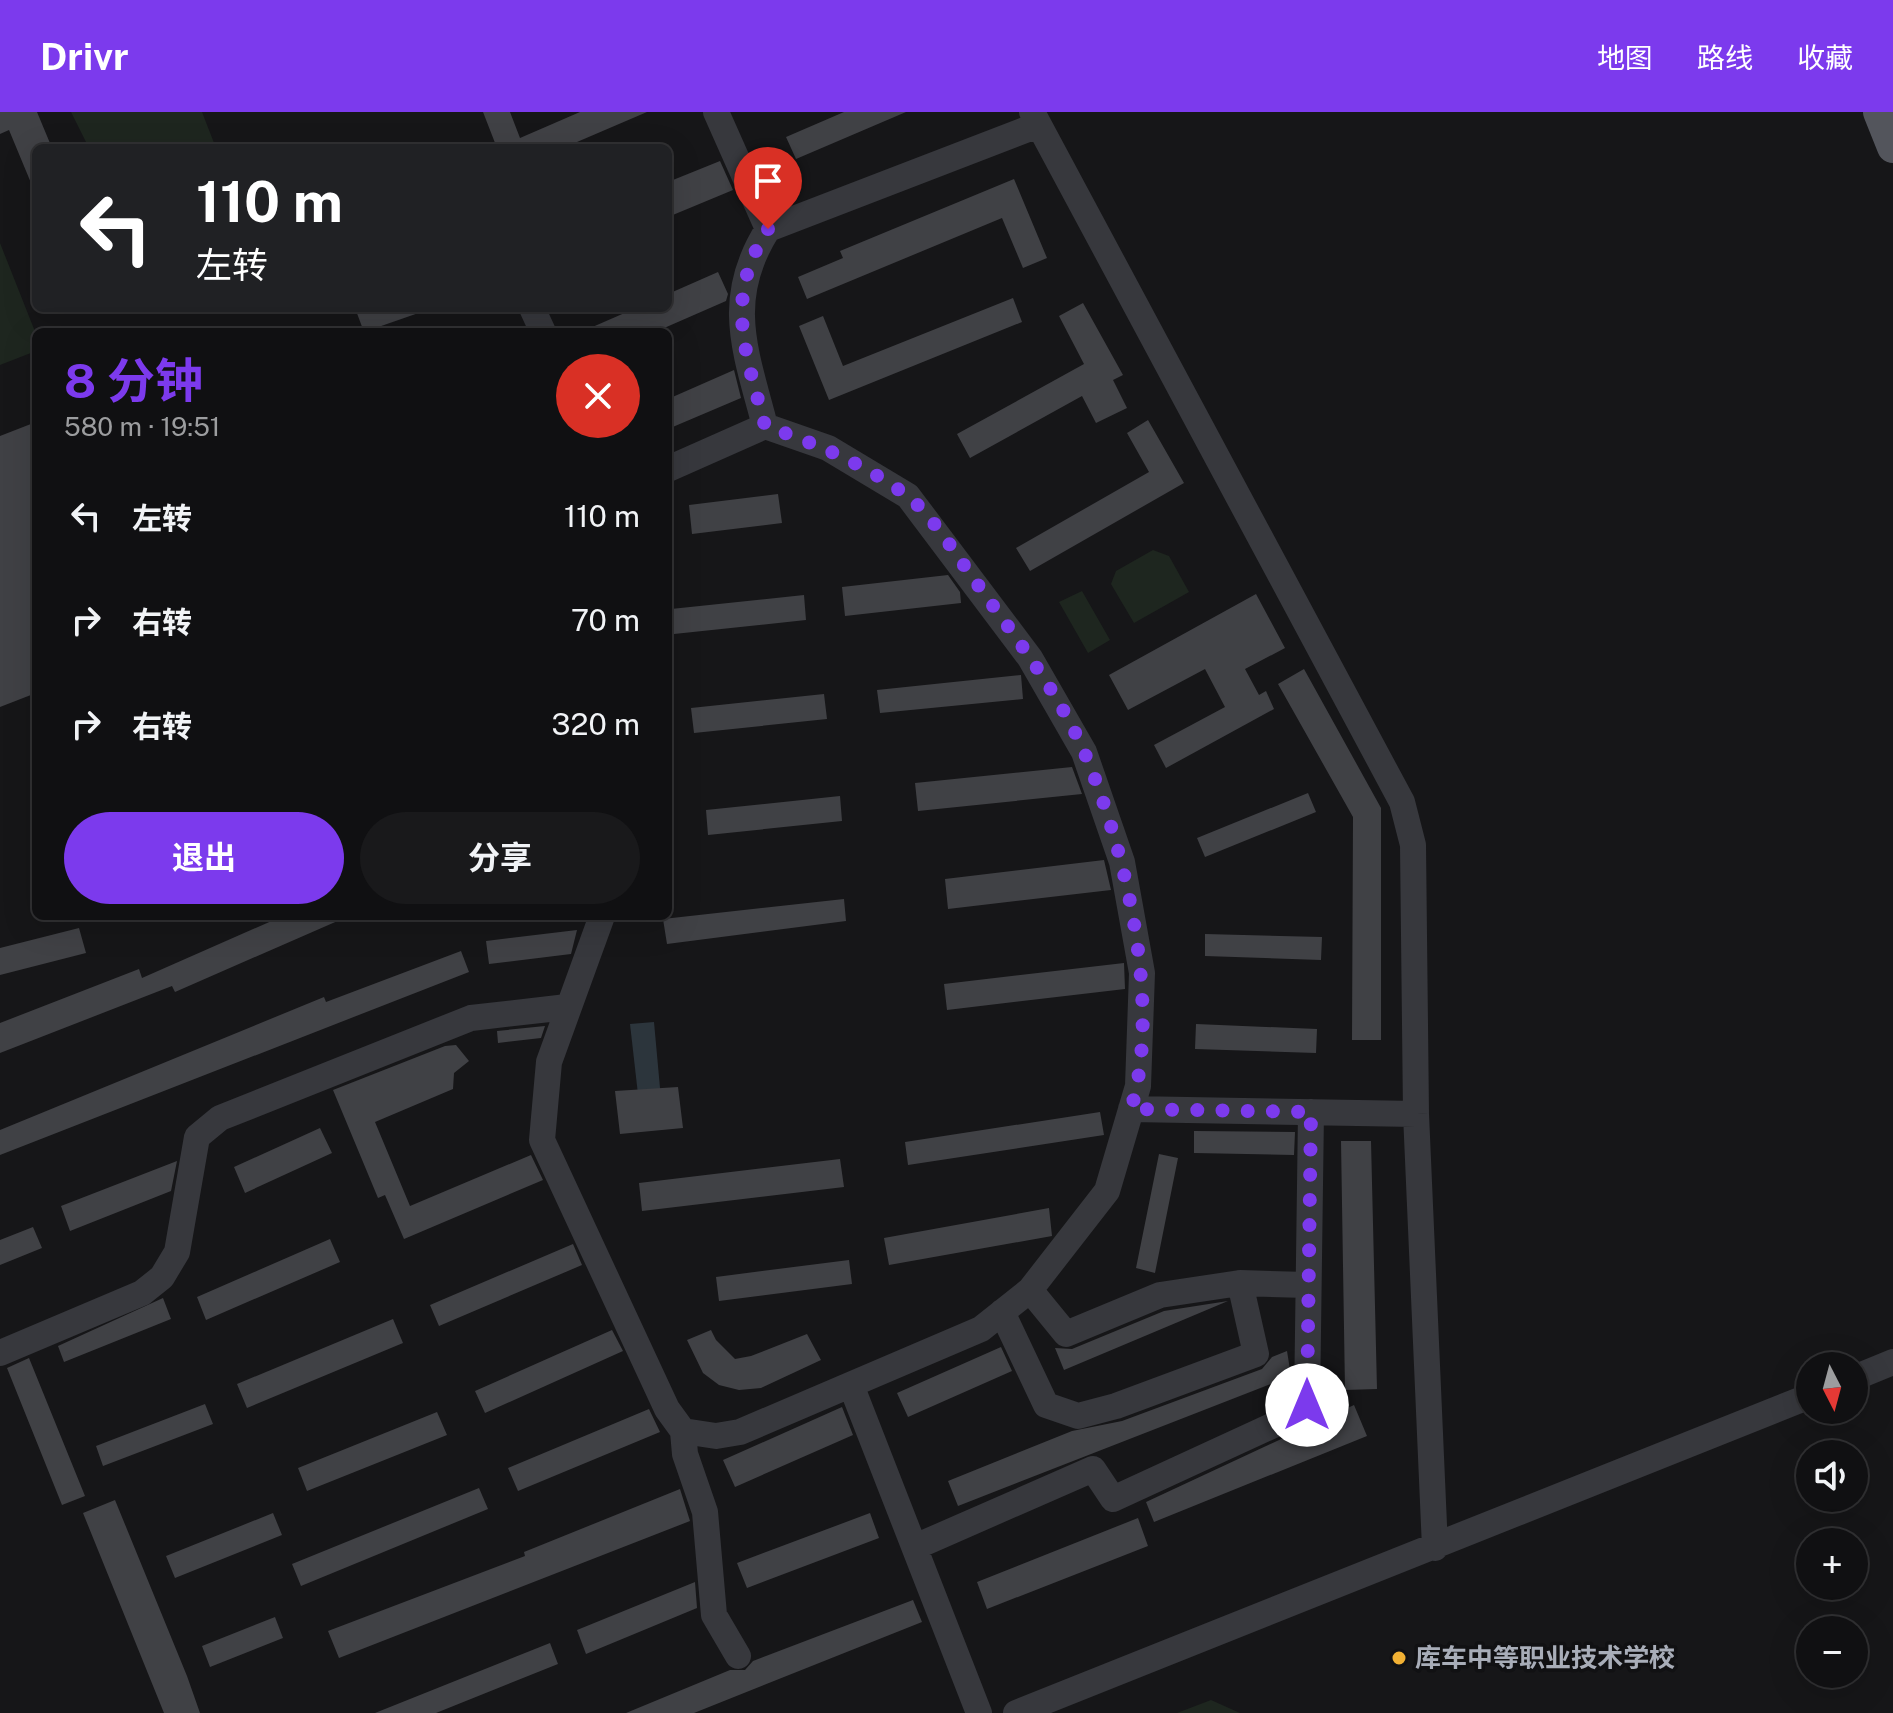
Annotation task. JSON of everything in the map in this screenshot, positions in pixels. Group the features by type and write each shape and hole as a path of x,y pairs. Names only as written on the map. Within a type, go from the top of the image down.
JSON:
{"main road":[{"path":"1879,112 1893,147"}],"street":[{"path":"716,112 768,229"},
{"path":"765,426 743,341 740,295 755,250 768,229 1035,118 1402,802 1413,845 1416,1114 1435,1548"},
{"path":"672,467 765,426 828,448 908,496 1030,658 1084,752 1122,862 1142,973 1138,1086 1107,1191 1030,1290 981,1329 740,1432 716,1436 683,1431"},
{"path":"600,920 549,1062 542,1140 667,1409 683,1431 685,1454 705,1512 714,1615 738,1656"},
{"path":"0,1353 142,1293 162,1277 177,1252 197,1137 220,1118 471,1018 567,1007"},
{"path":"1131,1109 1416,1114"},
{"path":"915,1547 1093,1469 1113,1499 1291,1417 1307,1405 1311,1112"},
{"path":"1030,1290 1066,1334 1160,1295 1240,1283 1307,1285"},
{"path":"1002,1312 1046,1405 1078,1416 1116,1406 1256,1354 1240,1283"},
{"path":"1868,1372 1893,1362"},
{"path":"851,1385 979,1713"},
{"path":"1016,1713 1796,1402"}],"shaded area":[{"path":"71,112 202,112 214,144 87,144"},
{"path":"0,243 34,328 32,353 0,365"},
{"path":"1153,550 1169,556 1189,592 1134,623 1111,584 1116,571"},
{"path":"1082,591 1110,640 1088,653 1059,602"},
{"path":"654,1022 662,1110 640,1112 630,1024"},
{"path":"1211,1700 1240,1713 1177,1713"}],"building":[{"path":"0,112 37,112 50,144 32,144 32,185 9,130 0,134"},
{"path":"483,112 510,112 520,138 580,112 647,112 572,144 495,144"},
{"path":"844,112 906,112 796,159 786,137"},
{"path":"720,161 733,190 672,215 672,180"},
{"path":"1014,179 1047,258 1023,268 1002,218 807,299 798,277 843,258 840,251"},
{"path":"718,272 728,294 726,301 664,328 590,328 627,312 672,312 672,292"},
{"path":"1013,298 1022,322 829,400 799,326 823,316 843,366"},
{"path":"1083,303 1123,375 1113,380 1127,408 1096,423 1082,396 970,458 957,434 1084,364 1059,316"},
{"path":"356,312 421,312 375,328 362,328"},
{"path":"734,370 741,398 672,427 672,397"},
{"path":"1148,420 1184,483 1030,571 1016,548 1149,472 1127,433"},
{"path":"32,424 32,695 0,707 0,436"},
{"path":"778,494 782,523 692,534 689,505"},
{"path":"948,575 960,592 961,603 845,616 842,587"},
{"path":"1256,594 1285,648 1245,669 1259,695 1266,691 1274,709 1166,768 1154,745 1225,707 1205,669 1128,710 1109,675"},
{"path":"804,595 806,620 674,634 672,609"},
{"path":"1304,669 1381,808 1381,1040 1352,1040 1353,817 1278,684"},
{"path":"1021,675 1023,699 880,713 877,690"},
{"path":"824,694 827,719 694,733 691,708"},
{"path":"1072,767 1082,794 918,811 915,783"},
{"path":"1308,793 1316,812 1205,857 1197,838"},
{"path":"840,796 842,821 708,835 706,810"},
{"path":"1104,860 1111,890 948,909 945,879"},
{"path":"844,899 846,921 667,944 663,920"},
{"path":"274,920 340,920 175,992 172,986 0,1053 0,1023 139,969 142,978"},
{"path":"79,928 86,953 0,975 0,948"},
{"path":"577,930 571,954 489,964 486,941"},
{"path":"1205,934 1322,937 1321,960 1205,956"},
{"path":"461,951 469,972 0,1155 0,1130 324,997 326,1002"},
{"path":"1124,963 1125,989 947,1010 944,984"},
{"path":"1196,1024 1317,1029 1316,1053 1195,1049"},
{"path":"545,1026 541,1038 498,1043 497,1031"},
{"path":"456,1045 469,1061 454,1073 453,1089 375,1122 410,1206 531,1155 543,1180 404,1239 385,1195 378,1198 333,1090 445,1046"},
{"path":"678,1087 683,1128 620,1134 615,1091"},
{"path":"1100,1112 1104,1135 908,1165 905,1142"},
{"path":"320,1128 332,1153 245,1193 234,1167"},
{"path":"1194,1131 1295,1132 1294,1155 1194,1153"},
{"path":"1341,1141 1371,1141 1377,1389 1345,1390"},
{"path":"1159,1154 1178,1158 1155,1273 1136,1268"},
{"path":"840,1159 844,1187 642,1211 639,1183"},
{"path":"177,1161 171,1191 70,1231 61,1206"},
{"path":"1049,1208 1052,1236 889,1265 884,1238"},
{"path":"33,1227 42,1248 0,1265 0,1240"},
{"path":"330,1239 340,1262 206,1320 197,1297"},
{"path":"573,1244 582,1265 439,1326 430,1305"},
{"path":"849,1260 852,1284 719,1301 716,1277"},
{"path":"163,1298 171,1319 64,1362 58,1346"},
{"path":"1228,1301 1064,1370 1055,1348 1072,1349 1164,1311"},
{"path":"393,1319 403,1343 247,1408 237,1384"},
{"path":"612,1330 623,1351 485,1413 475,1391"},
{"path":"711,1330 716,1340 735,1359 751,1356 807,1334 821,1360 761,1388 739,1390 719,1385 703,1373 687,1340"},
{"path":"1001,1347 1012,1371 908,1417 897,1393"},
{"path":"1287,1351 1291,1376 958,1506 948,1481 1072,1431 1122,1421 1262,1369 1272,1357"},
{"path":"29,1358 85,1496 62,1505 7,1368"},
{"path":"205,1404 213,1424 103,1466 96,1446"},
{"path":"1354,1405 1367,1436 1154,1522 1146,1502"},
{"path":"842,1407 853,1435 735,1487 723,1460"},
{"path":"649,1409 660,1432 518,1491 508,1468"},
{"path":"437,1412 447,1435 307,1491 298,1468"},
{"path":"479,1488 488,1509 301,1586 292,1564"},
{"path":"680,1489 690,1521 339,1658 328,1631 525,1556 524,1552"},
{"path":"115,1500 200,1713 164,1713 83,1513"},
{"path":"273,1513 282,1535 175,1578 166,1556"},
{"path":"870,1513 879,1538 747,1588 737,1563"},
{"path":"1138,1518 1148,1546 987,1609 977,1582"},
{"path":"695,1582 697,1608 586,1654 577,1630"},
{"path":"913,1600 922,1622 694,1713 626,1713 730,1670 745,1670 753,1661"},
{"path":"275,1617 283,1638 210,1667 202,1646"},
{"path":"550,1643 558,1664 436,1713 375,1713"}],"place":[{"name":"库车中等职业技术学校","path":"1399,1658"}],"route":[{"path":"768,229 755,250 740,295 743,341 765,426 828,448 908,496 950,547 1030,658 1084,752 1122,862 1142,973 1138,1086 1131,1109 1311,1112 1307,1405"}]}
